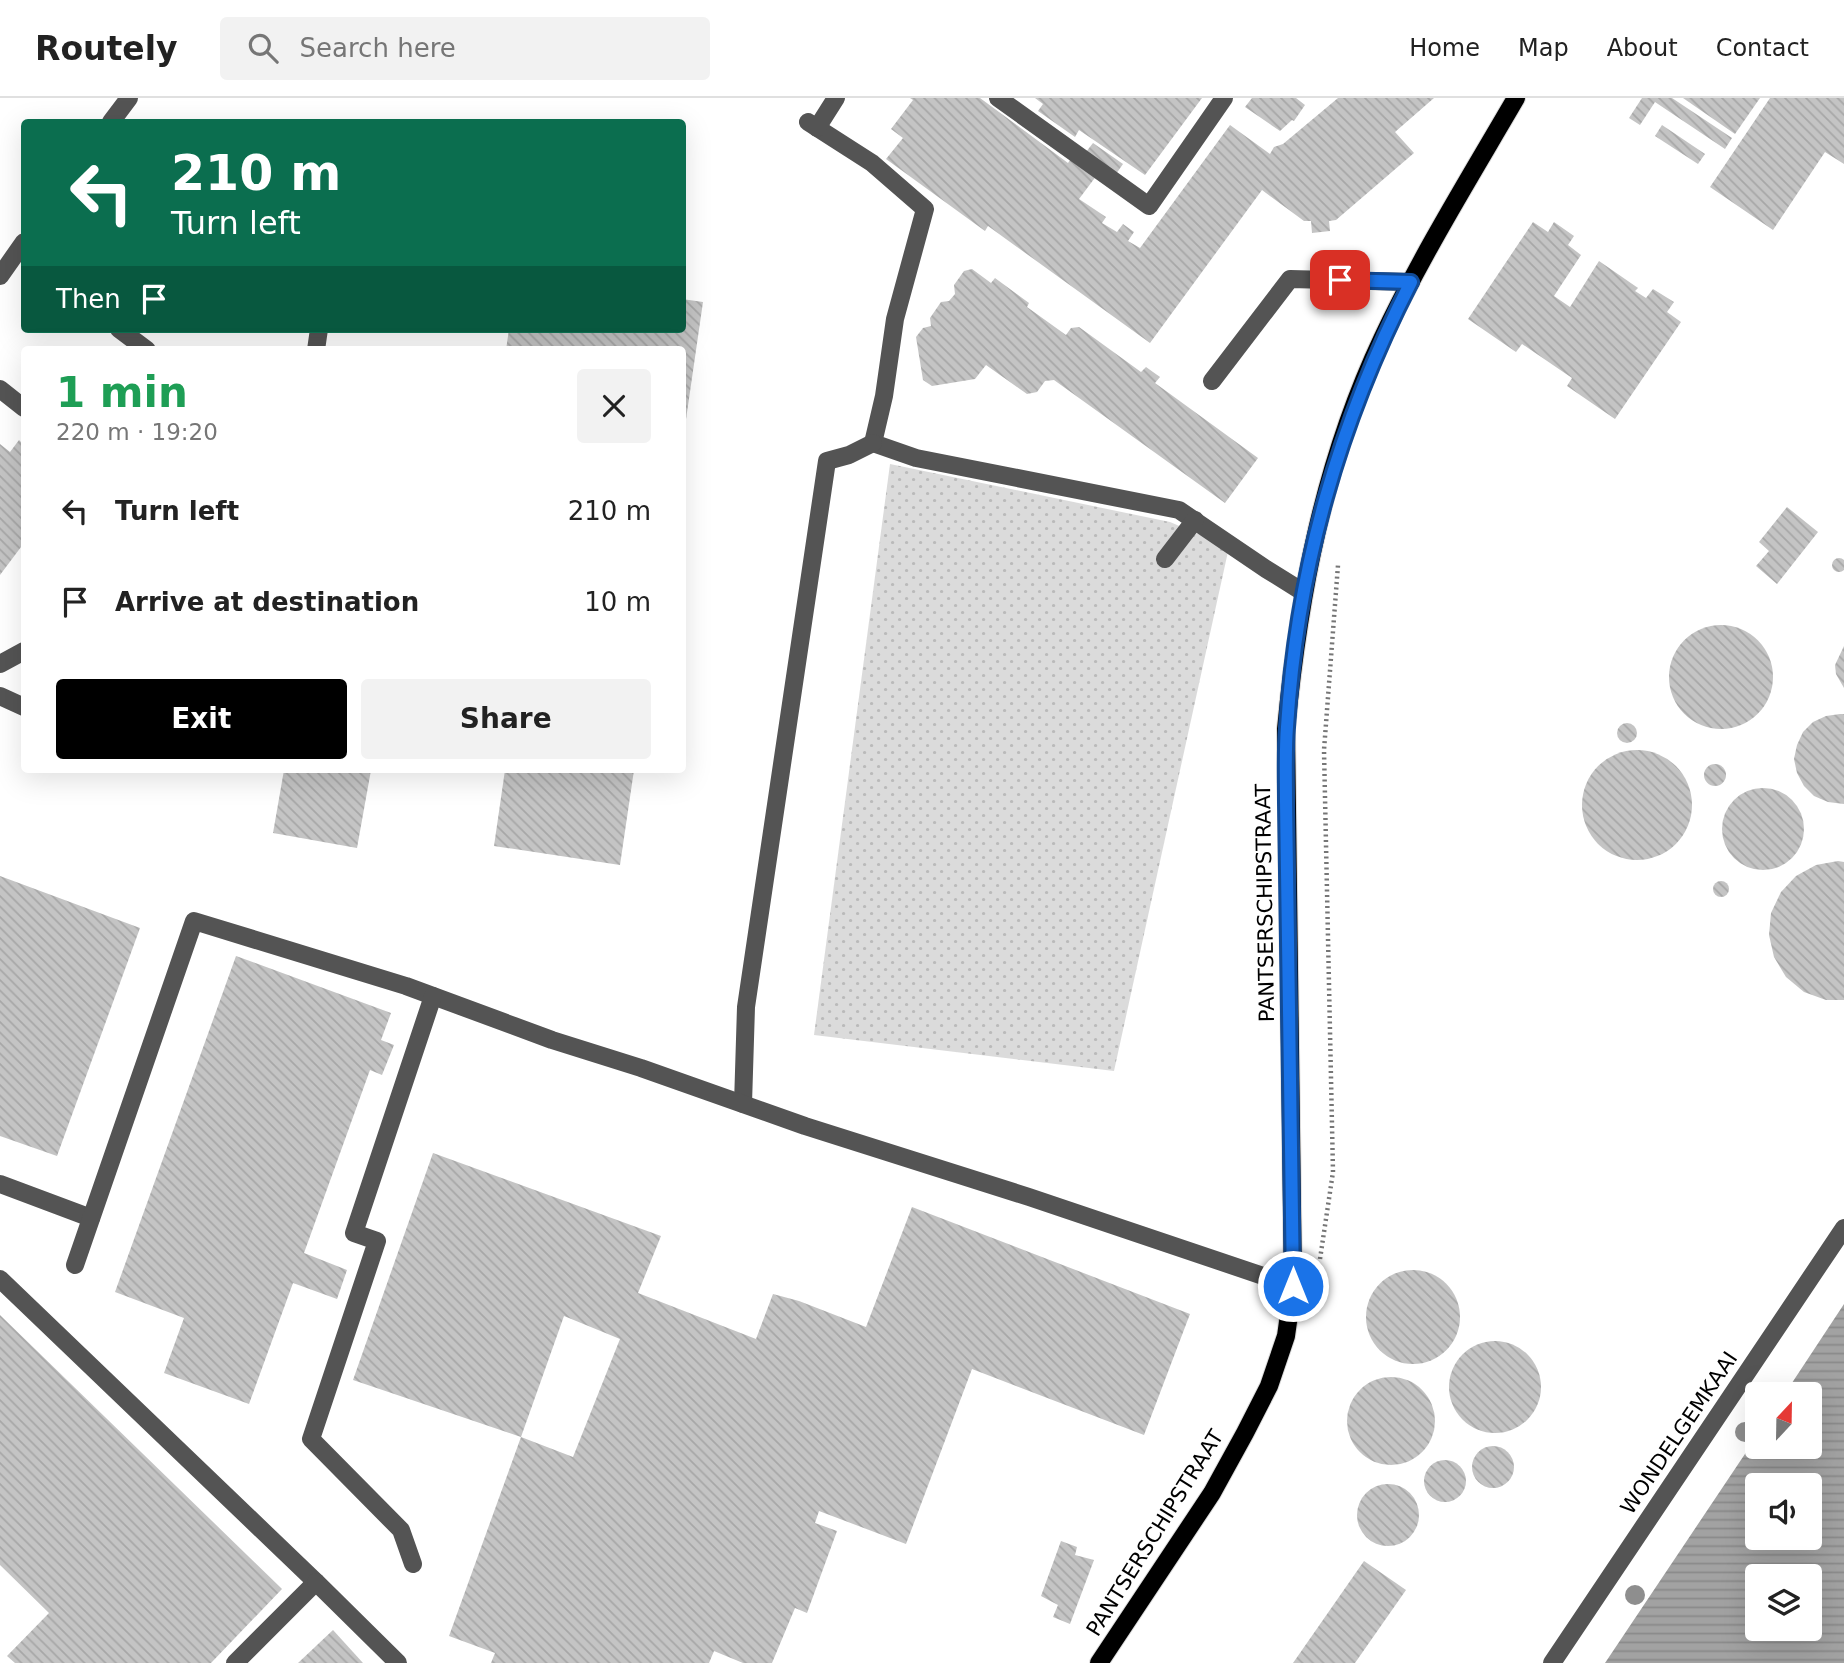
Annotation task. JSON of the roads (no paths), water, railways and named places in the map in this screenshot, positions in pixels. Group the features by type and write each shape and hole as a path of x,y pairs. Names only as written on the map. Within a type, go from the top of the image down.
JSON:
{"main road":[{"name":"PANTSERSCHIPSTRAAT","path":"1099,1663 1212,1493 1269,1386 1286,1336 1293,1286 1286,729 1303,592 1316,528 1332,470 1381,341 1411,282 1516,98"}],"street":[{"path":"113,119 129,98"},
{"path":"836,98 812,125 872,163 925,209 895,319 884,396 873,443"},
{"path":"998,98 1149,206 1224,98"},
{"path":"0,276 21,253"},
{"path":"1212,381 1290,279 1411,282"},
{"path":"125,333 142,346"},
{"path":"0,389 21,406"},
{"path":"743,1104 746,1007 827,461 849,455 873,443 916,458 1179,510 1303,592"},
{"path":"1165,559 1195,520"},
{"path":"0,664 21,653"},
{"path":"0,696 21,706"},
{"path":"75,1265 194,921 433,996 552,1040 641,1068 805,1126 1029,1197 1293,1286"},
{"path":"413,1564 401,1530 311,1439 377,1241 354,1233 433,996"},
{"path":"0,1184 91,1217"},
{"name":"WONDELGEMKAAI","path":"1552,1663 1844,1228"},
{"path":"0,1279 398,1663"},
{"path":"235,1663 316,1582"}]}
